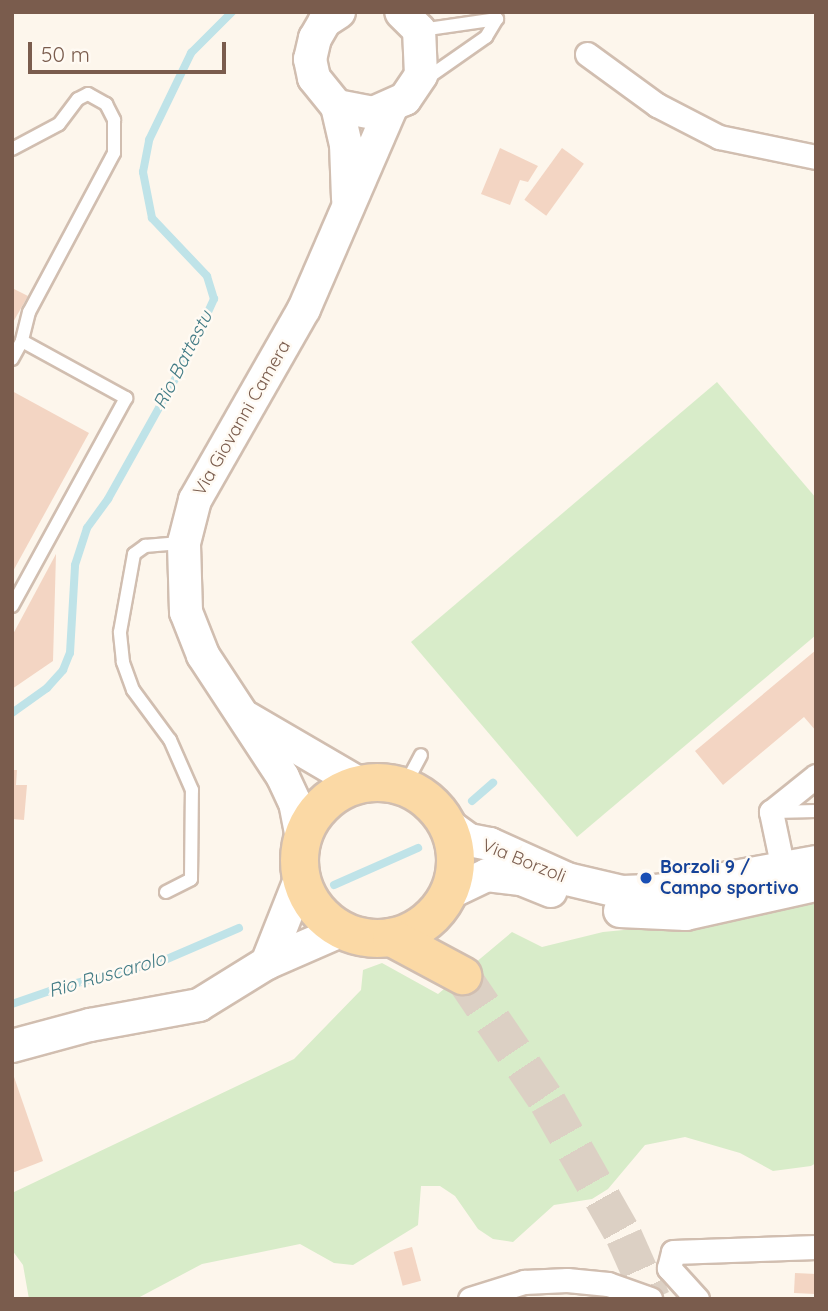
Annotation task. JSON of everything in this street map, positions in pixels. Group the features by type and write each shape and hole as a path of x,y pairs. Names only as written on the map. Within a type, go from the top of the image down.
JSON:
{"main road":[{"path":"391,937 440,904 461,975 391,937 366,937 343,930 324,917 301,877 302,838 323,803 360,784 404,787"},
{"name":"Via Borzoli","path":"404,787 428,801 444,821 454,850 440,904"}],"street":[{"path":"330,15 310,59 314,78 337,106 346,144 348,211"},
{"path":"337,106 373,113 391,108 415,86 424,64 410,21"},
{"path":"587,54 657,105 719,137 816,157"},
{"name":"Via Giovanni Camera","path":"302,838 295,803 283,777 234,710 203,656 186,612 184,544 195,500 304,309 391,108"},
{"path":"234,710 360,784"},
{"path":"440,904 487,875 521,879 603,910 686,914 795,881 771,812 816,776"},
{"name":"Via Borzoli","path":"444,821 469,840 491,844 567,879 622,892 795,881 816,862"},
{"path":"267,963 301,877"},
{"path":"12,1046 90,1025 199,1005 267,963 343,930"},
{"path":"697,1299 669,1268 667,1259 677,1250 816,1247"},
{"path":"470,1299 524,1282 567,1280 608,1284 650,1299"}],"lane":[{"path":"410,21 497,19 486,37 415,86"},
{"path":"12,149 59,124 78,99 88,94 106,104 114,120 114,153 29,312 22,341 12,359"},
{"path":"12,606 126,398 22,341"},
{"path":"166,892 191,879 192,790 175,749 133,690 123,662 120,632 134,554 145,546 184,544"},
{"path":"404,787 421,755"},
{"path":"771,812 816,811"}],"green space":[{"path":"717,382 816,498 816,635 577,837 411,642"},
{"path":"816,893 816,1163 811,1166 773,1171 740,1153 685,1137 645,1145 608,1189 592,1199 554,1205 513,1242 493,1239 478,1229 455,1196 440,1186 421,1186 418,1225 353,1265 334,1263 300,1244 202,1264 136,1299 29,1299 23,1265 12,1250 12,1193 294,1059 361,990 363,970 382,963 438,994 512,932 542,947 603,932 675,925"}],"building":[{"path":"500,148 538,166 528,182 520,180 510,205 481,194"},
{"path":"562,148 584,164 546,216 524,200"},
{"path":"12,288 28,296 12,324"},
{"path":"12,391 89,433 12,573"},
{"path":"56,554 53,661 12,689 12,636"},
{"path":"816,650 816,731 804,717 723,785 695,751"},
{"path":"12,770 17,770 16,785 27,785 24,820 12,819"},
{"path":"12,1075 43,1161 12,1173"},
{"path":"412,1247 421,1281 403,1286 394,1252"},
{"path":"795,1273 816,1274 815,1294 794,1293"}],"waterway":[{"name":"Rio Battestu","path":"12,713 47,688 63,670 70,653 75,565 87,528 108,499 188,356 214,299 207,276 152,218 143,172 149,140 191,53 232,12"},
{"name":"Rio Ruscarolo","path":"472,801 493,783"},
{"name":"Rio Ruscarolo","path":"334,885 418,848"},
{"name":"Rio Ruscarolo","path":"12,1004 61,987 160,962 239,928"}],"tunnel":[{"path":"462,975 548,1102 624,1236 652,1299"}],"place":[{"name":"Borzoli 9 / Campo sportivo","path":"646,878"}]}
